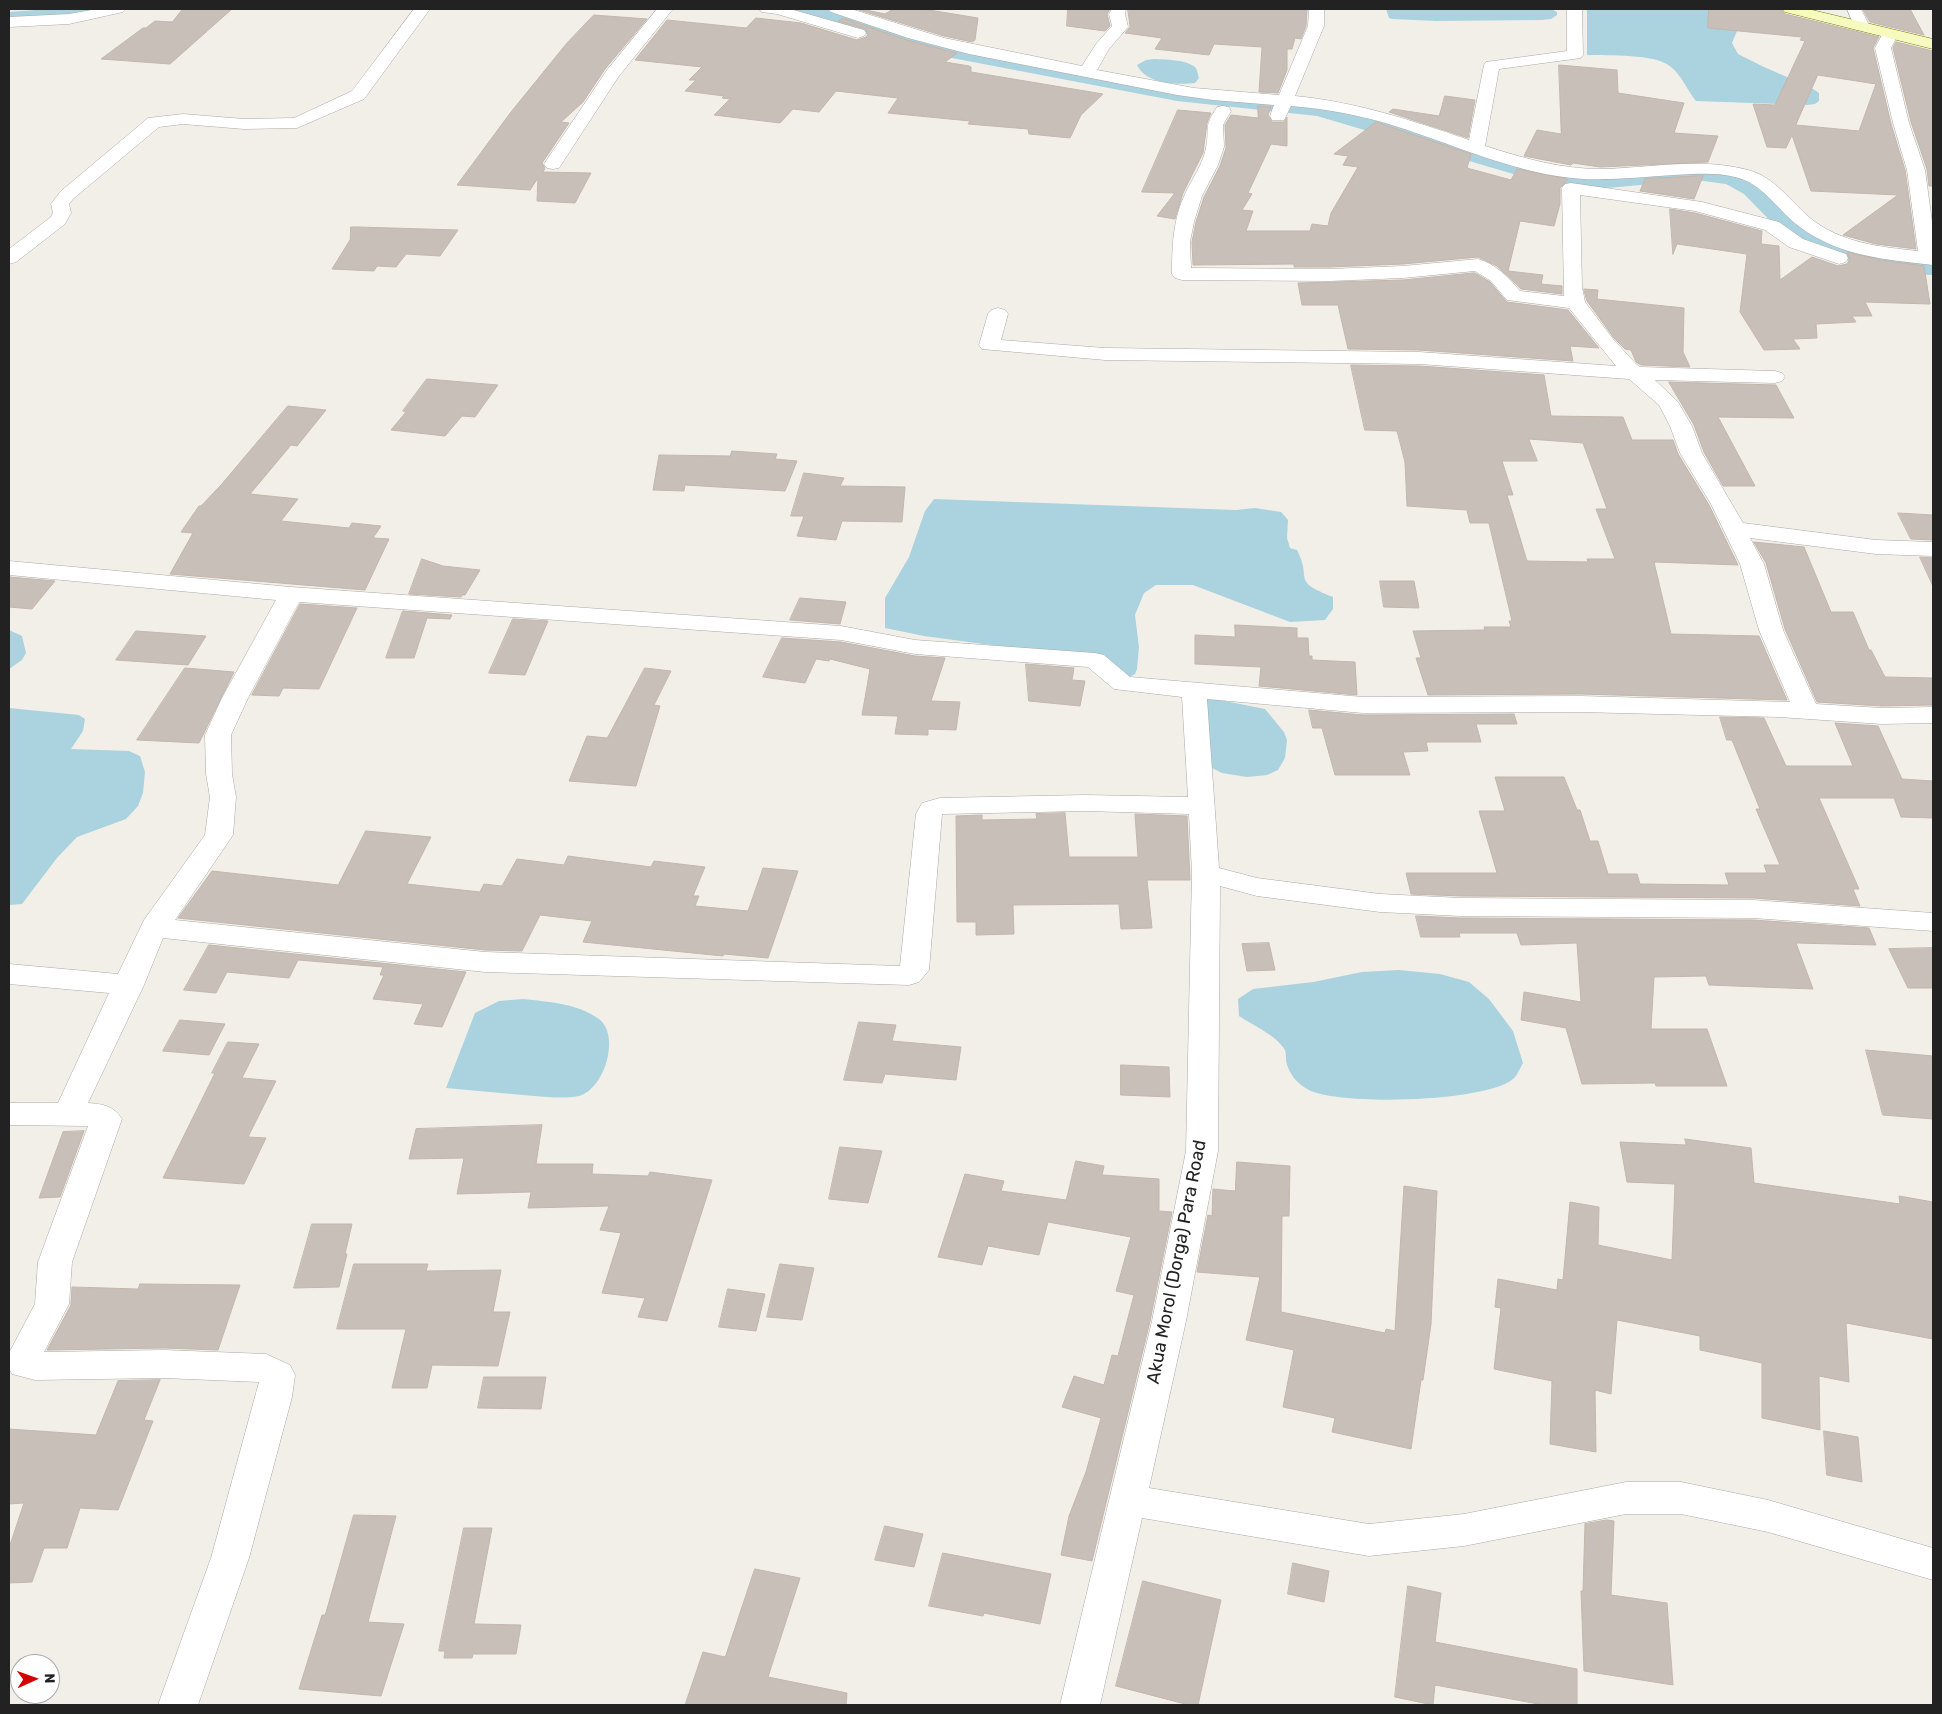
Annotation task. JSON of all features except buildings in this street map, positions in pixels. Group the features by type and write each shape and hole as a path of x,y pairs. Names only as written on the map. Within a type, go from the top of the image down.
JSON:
{"main road":[{"path":"1790,9 1933,44"}],"street":[{"path":"9,22 69,19 118,9"},
{"path":"9,258 59,220 62,213 60,204 67,195 154,122 182,118 244,124 284,124 297,123 309,119 358,95 422,9"},
{"path":"553,164 613,73 665,9"},
{"path":"767,9 778,10 926,54 1106,93 1188,107 1298,119"},
{"path":"836,9 941,42 1195,93 1285,100 1348,108 1421,128 1476,148 1558,172 1611,174 1688,169 1730,171 1753,176 1764,182 1792,211 1817,231 1851,246 1932,264"},
{"path":"1087,72 1102,47 1120,26 1117,14 1119,9"},
{"path":"1278,116 1316,26 1317,9"},
{"path":"1476,148 1492,65 1575,55 1576,9"},
{"path":"1854,9 1862,27"},
{"path":"1890,34 1883,48 1901,123 1916,170 1932,264"},
{"path":"1223,111 1215,125 1215,147 1209,165 1193,196 1185,222 1181,242 1182,274 1404,272 1478,265 1498,277 1514,296 1575,303"},
{"path":"1484,168 1571,188 1696,206 1772,226 1796,243 1853,263 1932,264"},
{"path":"1916,170 1933,172"},
{"path":"1571,188 1572,288 1575,303 1606,343 1634,372 1668,402 1681,426 1691,453 1722,504 1752,564 1771,630 1806,710"},
{"path":"998,314 989,345 1106,354 1419,358 1634,372 1775,377"},
{"path":"1735,529 1876,547 1933,549"},
{"path":"9,568 291,594 841,633 915,647 1095,660 1123,684 1363,706 1580,704 1806,710 1882,716 1933,715"},
{"path":"68,1114 154,927 182,890 219,835 223,797 219,774 218,736 235,698 291,594"},
{"name":"Akua Morol (Dorga) Para Road","path":"1080,1705 1169,1321 1202,1151 1206,873 1194,690"},
{"path":"154,927 485,962 901,976 909,975 914,970 931,808 940,806 1085,803 1202,806"},
{"path":"1206,873 1257,887 1380,903 1461,907 1753,909 1933,922"},
{"path":"9,974 129,984"},
{"path":"9,1114 100,1115 106,1118 55,1262 52,1304 24,1357 24,1364 35,1366 182,1364 266,1368 278,1375 230,1558 178,1705"},
{"path":"1127,1500 1369,1540 1464,1530 1626,1498 1681,1498 1768,1516 1933,1564"}],"water":[{"path":"1386,9 1551,9 1557,12 1557,15 1551,19 1542,20 1436,21 1392,19 1389,18"},
{"path":"1587,9 1706,9 1723,13 1737,24 1737,31 1732,43 1738,54 1810,87 1819,93 1819,101 1815,104 1807,105 1696,101 1678,75 1671,67 1664,63 1643,57 1587,55"},
{"path":"1146,60 1175,60 1191,64 1196,68 1199,78 1195,83 1187,84 1154,80 1141,71 1137,65"},
{"path":"934,499 1236,510 1255,508 1281,512 1288,520 1287,538 1290,548 1297,550 1307,583 1311,587 1333,597 1333,609 1325,620 1290,622 1193,585 1156,585 1144,593 1135,615 1139,647 1137,669 1135,674 1126,679 1113,669 1013,648 924,636 885,628 885,598 909,557 925,511"},
{"path":"9,630 22,636 26,653 22,660 9,669"},
{"path":"1200,696 1265,709 1284,732 1287,740 1285,758 1278,770 1267,775 1247,777 1222,773 1208,766"},
{"path":"9,708 79,715 85,719 83,731 71,749 129,751 140,756 145,772 143,793 138,806 126,819 77,837 57,858 22,904 9,905"},
{"path":"1399,970 1440,974 1469,982 1489,999 1513,1031 1523,1063 1514,1078 1498,1087 1445,1097 1380,1100 1325,1095 1309,1090 1297,1082 1289,1070 1285,1050 1281,1045 1270,1035 1239,1016 1238,999 1253,989 1313,982 1362,972"},
{"path":"523,999 572,1006 599,1019 609,1037 609,1049 607,1062 596,1084 588,1092 579,1096 562,1098 446,1088 475,1013 499,1001"}],"waterway":[{"path":"9,18 58,14 82,9"},
{"path":"805,9 931,48 1177,95 1319,110 1547,177 1571,181 1607,181 1696,173 1732,178 1752,189 1794,232 1885,266 1933,268"}]}
